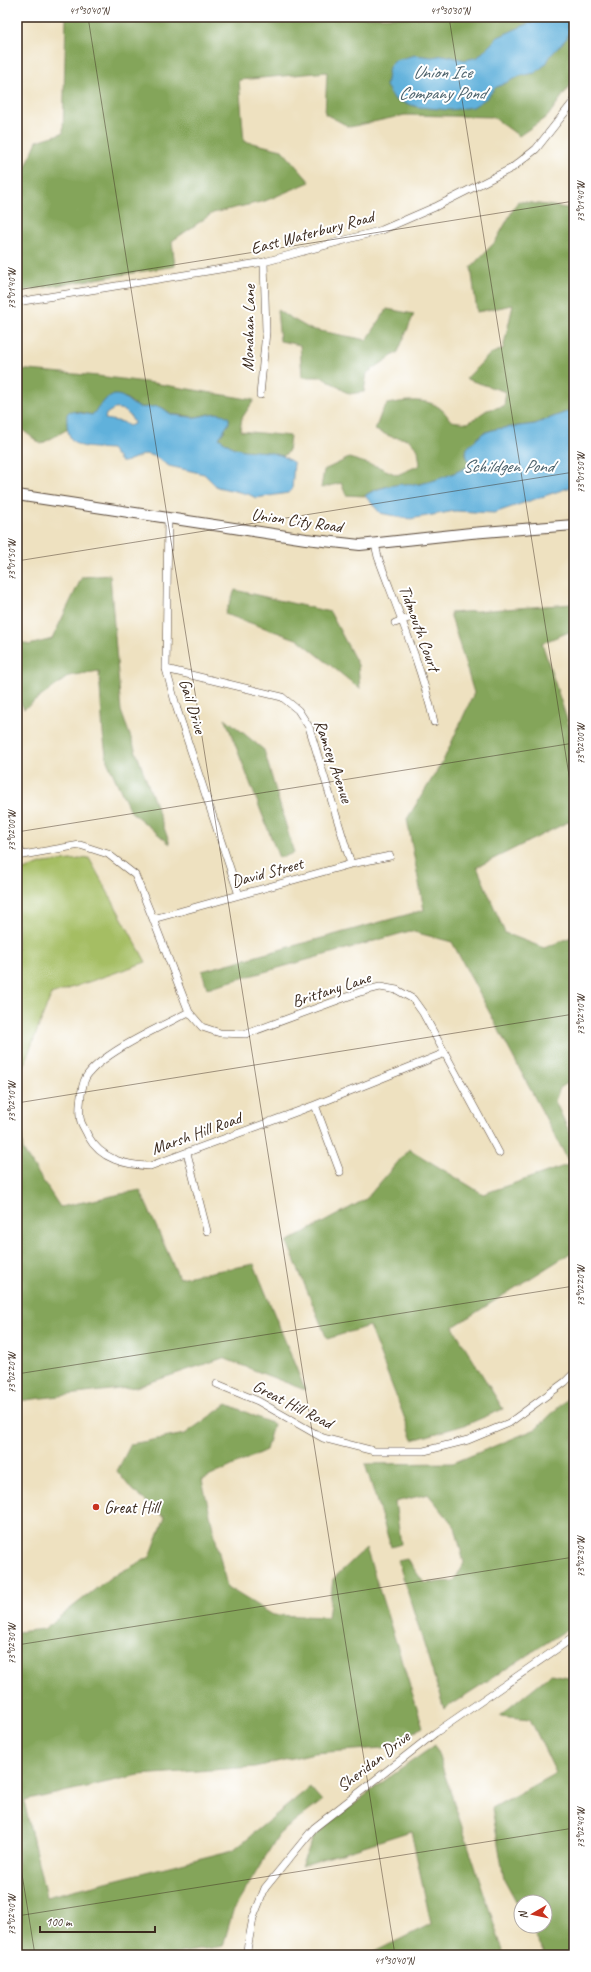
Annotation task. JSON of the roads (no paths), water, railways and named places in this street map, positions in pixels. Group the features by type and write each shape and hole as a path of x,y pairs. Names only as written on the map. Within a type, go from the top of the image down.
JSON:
{"main road":[{"name":"Union City Road","path":"17,495 306,539 360,545 471,533 574,525"}],"street":[{"name":"East Waterbury Road","path":"17,302 264,262 382,230 435,207 512,168 536,149 574,100"},
{"name":"Monahan Lane","path":"260,395 266,332 264,262"},
{"name":"Gail Drive","path":"168,518 166,669 177,709 240,895"},
{"name":"Tidmouth Court","path":"375,544 378,557 406,620 429,698 434,722"},
{"path":"394,623 406,620"},
{"name":"Ramsey Avenue","path":"166,669 282,697 298,710 309,727 351,864"},
{"path":"17,844 20,855"},
{"name":"Brittany Lane","path":"20,855 80,845 108,854 135,875 189,1012 202,1027 220,1033 246,1034 360,992 380,987 397,990 413,999 423,1013 499,1153"},
{"name":"David Street","path":"153,919 351,864 390,856"},
{"name":"Marsh Hill Road","path":"189,1012 120,1049 99,1063 86,1077 80,1098 81,1121 91,1140 106,1156 128,1165 150,1166 315,1105 445,1053"},
{"path":"315,1105 340,1172"},
{"path":"187,1153 207,1231"},
{"name":"Great Hill Road","path":"217,1384 258,1401 323,1438 374,1451 424,1451 468,1440 509,1422 565,1382 574,1373"},
{"name":"Sheridan Drive","path":"246,1955 253,1918 265,1888 314,1828 435,1733 574,1637"}],"water":[{"name":"Union Ice Company Pond","path":"543,17 564,17 567,19 569,32 567,38 551,55 546,64 535,73 520,76 495,88 487,98 473,107 450,110 418,107 395,100 386,86 389,67 396,60 415,55 432,57 444,55 465,60 478,57 498,37"},
{"path":"114,395 118,395 139,407 160,407 171,414 178,416 195,417 214,413 224,415 229,418 229,423 219,438 232,447 243,450 268,452 283,456 294,463 292,490 288,493 256,498 248,494 217,487 204,474 169,466 154,456 145,454 125,462 121,462 111,449 84,447 77,444 72,440 69,434 67,414 70,411 92,415 106,399","holes":["114,409 121,409 127,413 134,424 129,426 123,422 105,419 106,414"]},
{"name":"Schildgen Pond","path":"574,409 574,486 494,513 455,511 410,519 380,513 365,496 368,493 384,487 401,484 420,484 433,481 469,466 466,453 467,448 483,433 496,429 535,424"}],"place":[{"name":"Great Hill","path":"96,1507"}]}
